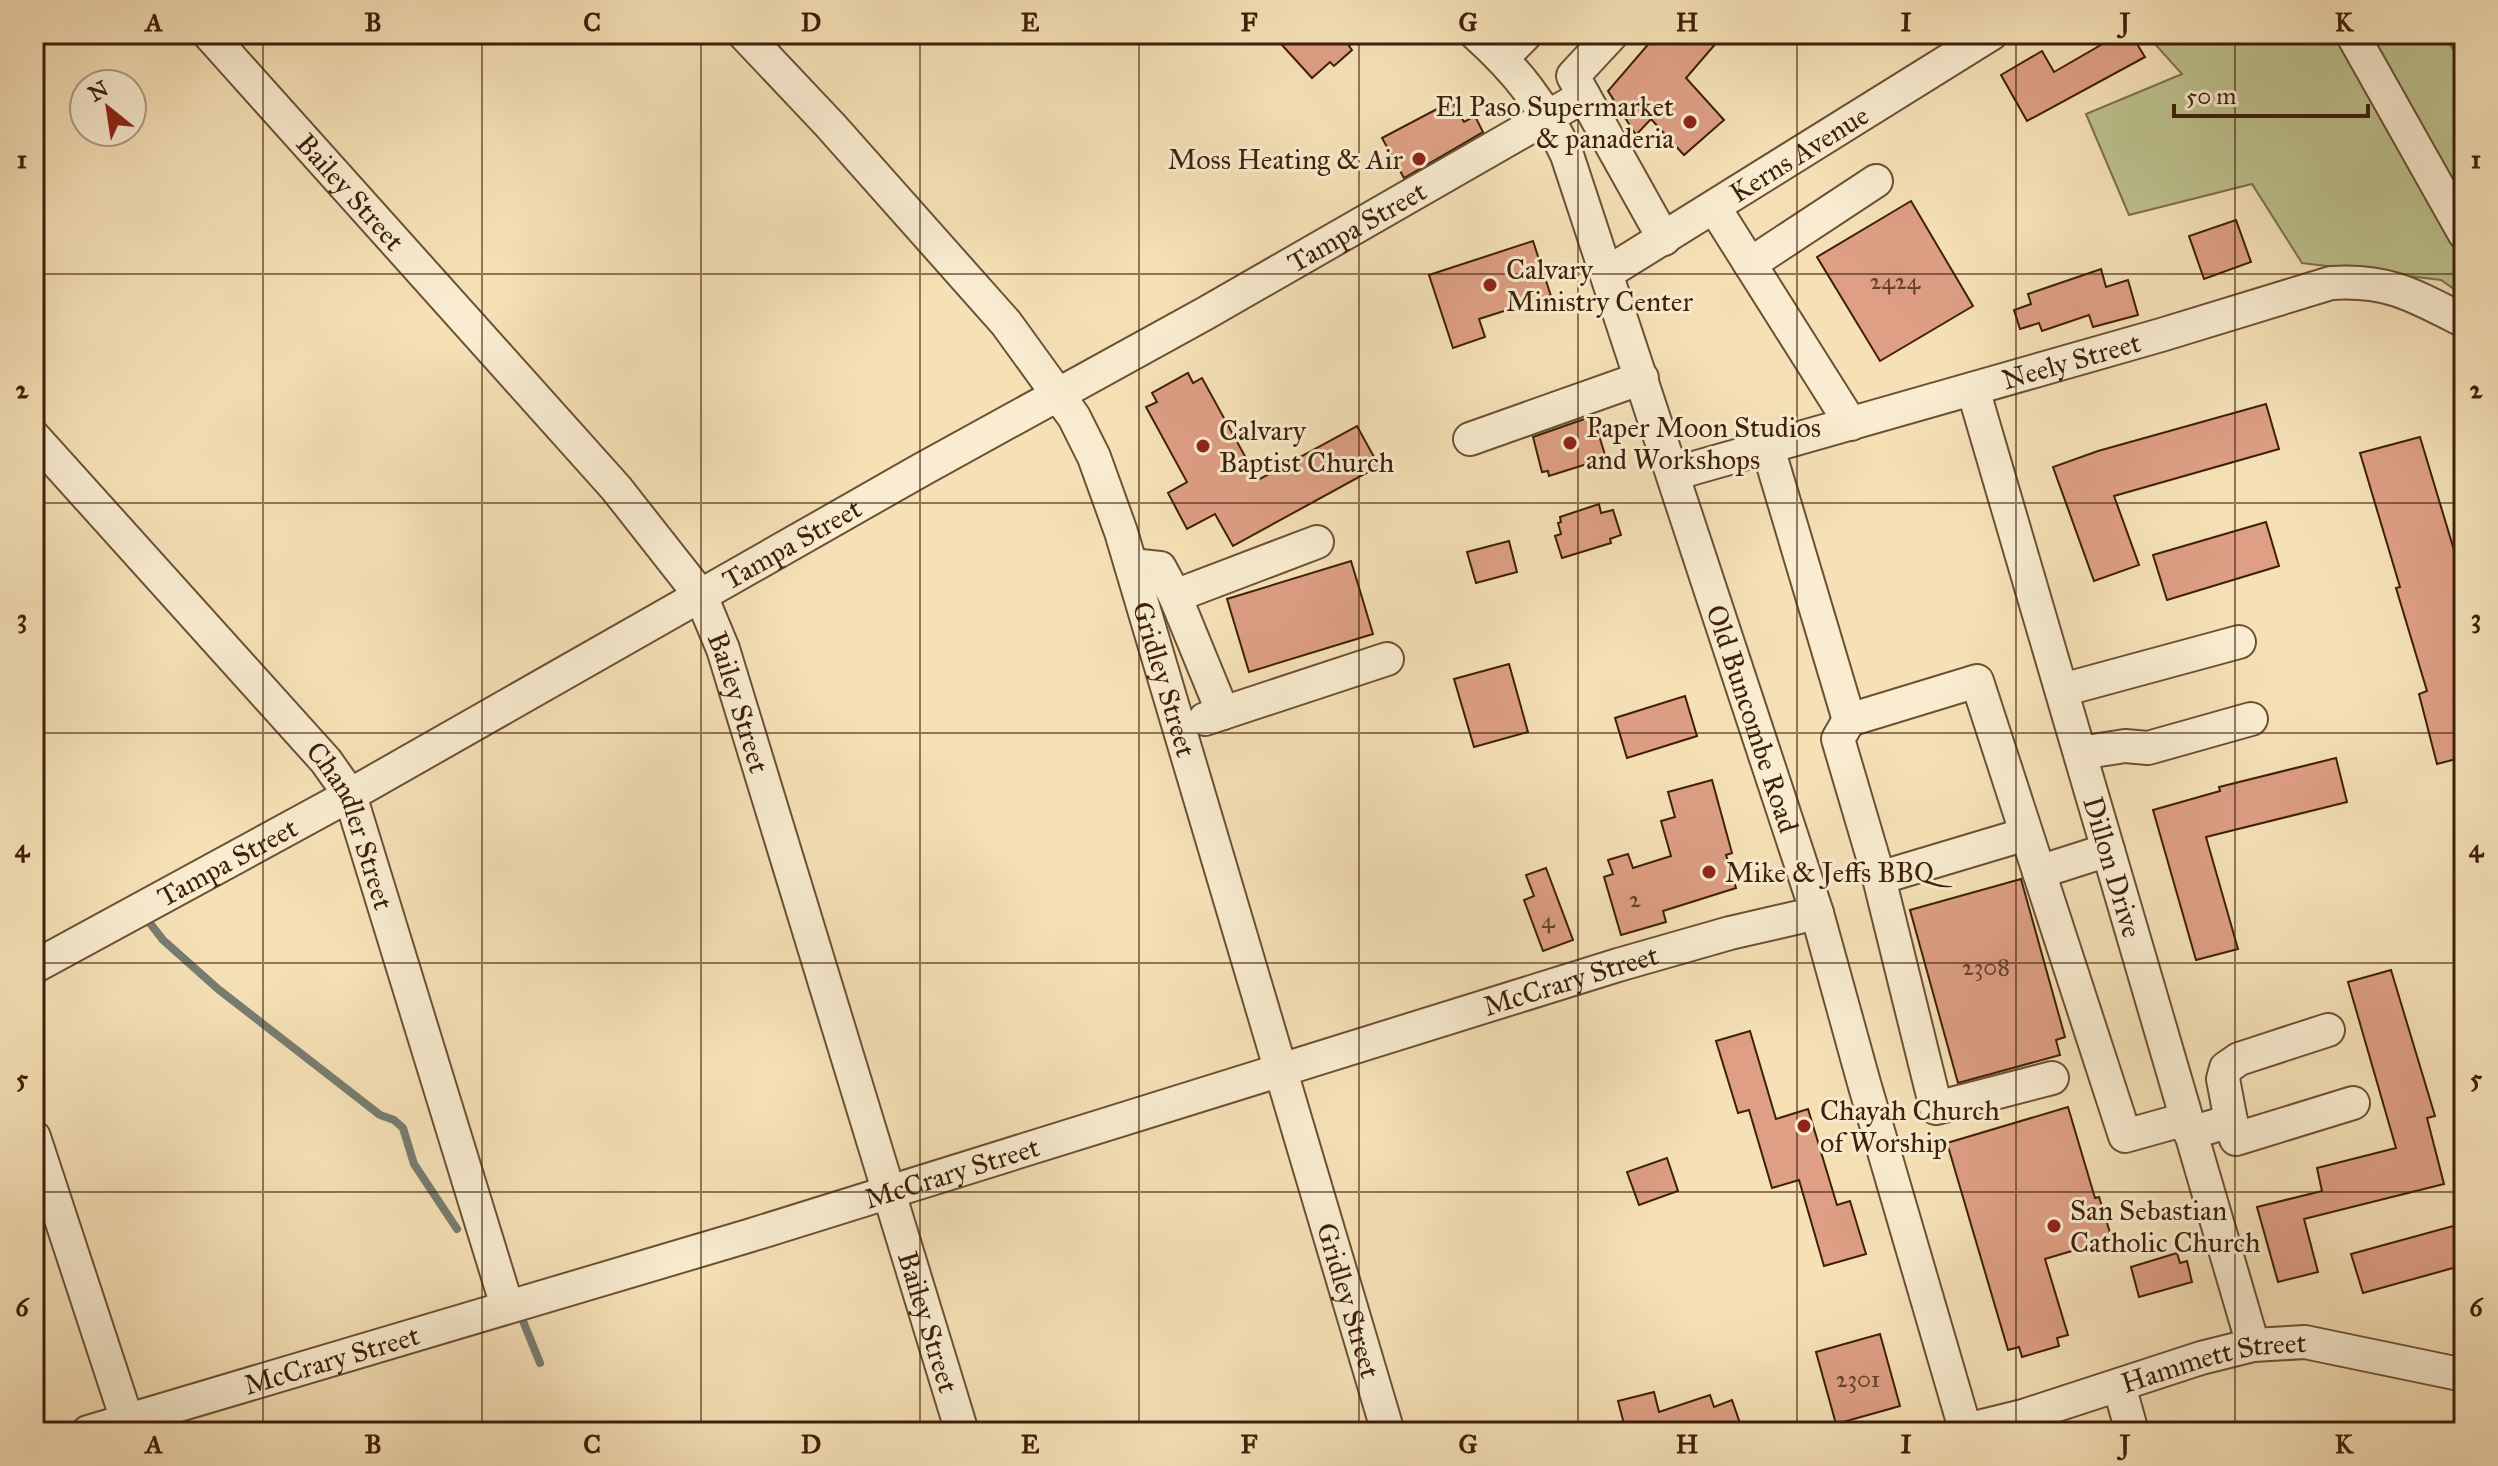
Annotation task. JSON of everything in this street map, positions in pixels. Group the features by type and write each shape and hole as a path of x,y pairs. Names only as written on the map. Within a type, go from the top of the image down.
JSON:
{"street":[{"name":"Bailey Street","path":"209,34 616,488 701,596 728,664 962,1432"},
{"name":"Gridley Street","path":"744,34 977,287 1059,394 1094,457 1131,565 1388,1432"},
{"path":"1487,42 1526,34"},
{"path":"1612,34 1573,76 1664,239"},
{"name":"Kerns Avenue","path":"1607,273 1991,34"},
{"path":"2352,34 2464,233"},
{"name":"Old Buncombe Road","path":"1487,42 1549,117 1567,155 1817,913 1963,1431"},
{"name":"Tampa Street","path":"34,967 350,795 1584,96"},
{"path":"1580,193 1625,170"},
{"path":"1750,264 1876,181"},
{"path":"1714,207 1851,424"},
{"name":"Neely Street","path":"1673,474 2331,283 2358,281 2381,284 2410,294 2464,321"},
{"path":"1470,439 1642,378"},
{"name":"Dillon Drive","path":"1973,389 2253,1345"},
{"name":"Chandler Street","path":"34,437 326,761 350,795 507,1306"},
{"path":"1768,448 1849,720"},
{"path":"1175,596 1317,542"},
{"path":"1131,565 1160,568 1175,596 1223,713"},
{"path":"1155,645 1191,635"},
{"path":"2062,690 2239,642"},
{"path":"1179,728 1387,659"},
{"path":"2102,1064 1936,1108 1879,878 1838,739 1849,720 1977,681 2026,834 2102,1064 2125,1136 2231,1121"},
{"path":"2080,753 2125,746 2148,748 2251,719"},
{"path":"1879,878 2026,834"},
{"path":"2039,872 2108,850"},
{"name":"McCrary Street","path":"88,1432 888,1192 1632,961 1730,933 1817,913"},
{"path":"2328,1030 2239,1059 2226,1068 2223,1079 2236,1139 2353,1103"},
{"path":"34,1137 127,1420"},
{"name":"Hammett Street","path":"1963,1431 2025,1424 2119,1385 2253,1345 2305,1342 2464,1375"},
{"path":"2119,1385 2132,1432"}],"green space":[{"path":"2146,34 2443,34 2464,66 2464,296 2441,280 2302,263 2252,184 2129,215 2086,114 2182,74"}],"building":[{"path":"1295,34 1363,34 1349,46 1352,50 1334,66 1330,62 1312,78 1282,45"},
{"path":"1657,34 1724,34 1686,78 1724,120 1684,155 1651,119 1636,135 1608,91"},
{"path":"2120,34 2131,34 2145,57 2027,121 2001,75 2042,51 2054,72"},
{"name":"Moss Heating & Air","path":"1452,101 1464,122 1475,116 1483,132 1404,178 1382,138"},
{"path":"1911,201 1973,306 1880,361 1817,257"},
{"path":"2236,220 2251,262 2204,279 2189,236"},
{"name":"Calvary Ministry Center","path":"1533,241 1551,296 1479,319 1485,337 1453,348 1429,275"},
{"path":"2101,269 2106,287 2128,280 2138,315 2093,327 2089,315 2042,331 2039,323 2020,329 2014,310 2031,304 2028,294"},
{"name":"Calvary Baptist Church","path":"1188,373 1193,383 1202,378 1258,480 1357,426 1379,466 1233,546 1215,514 1187,529 1168,493 1187,482 1146,407 1157,402 1152,393"},
{"path":"2266,404 2279,449 2114,496 2139,565 2094,581 2053,467 2098,451"},
{"name":"Paper Moon Studios and Workshops","path":"1593,416 1606,458 1549,476 1548,471 1542,472 1533,437"},
{"path":"2420,437 2460,570 2464,569 2464,757 2437,764 2419,694 2427,691 2360,453"},
{"path":"1599,504 1601,513 1613,510 1621,535 1610,539 1611,543 1562,558 1555,536 1561,534 1560,517"},
{"path":"2266,522 2279,566 2167,600 2153,555"},
{"path":"1509,541 1517,572 1476,583 1467,552"},
{"path":"1351,561 1373,634 1249,672 1227,599"},
{"path":"1509,664 1528,732 1474,747 1454,679"},
{"path":"1685,696 1697,736 1627,758 1615,718"},
{"path":"2336,758 2347,802 2206,837 2238,949 2196,960 2153,810 2220,791 2219,787"},
{"path":"1712,780 1732,853 1726,855 1736,888 1663,911 1666,922 1621,935 1604,877 1613,874 1608,860 1628,854 1633,868 1671,856 1661,821 1675,817 1668,792"},
{"path":"1546,868 1573,940 1543,951 1524,900 1534,896 1526,875"},
{"path":"2021,879 2065,1037 2056,1040 2060,1055 1958,1083 1910,910"},
{"path":"2391,970 2435,1116 2427,1118 2444,1184 2304,1219 2318,1272 2278,1282 2257,1207 2322,1191 2317,1168 2396,1148 2348,982"},
{"path":"1750,1031 1776,1119 1808,1109 1837,1205 1850,1201 1866,1254 1824,1266 1799,1180 1772,1188 1749,1110 1738,1113 1716,1041"},
{"name":"San Sebastian Catholic Church","path":"2068,1107 2095,1198 2099,1197 2112,1239 2045,1259 2068,1335 2057,1338 2059,1346 2022,1357 2019,1347 2008,1350 1947,1143"},
{"path":"1667,1158 1678,1191 1639,1205 1627,1172"},
{"path":"2464,1223 2464,1265 2363,1293 2351,1254"},
{"path":"2177,1253 2180,1263 2187,1261 2192,1282 2139,1297 2131,1267"},
{"path":"1880,1334 1900,1406 1836,1424 1816,1352"},
{"path":"1654,1392 1659,1412 1710,1395 1714,1407 1732,1400 1743,1432 1613,1432 1612,1429 1624,1424 1618,1401"}],"waterway":[{"path":"149,922 163,940 218,989 380,1115 394,1120 403,1128 414,1164 457,1229"},
{"path":"523,1321 540,1363"}],"place":[{"name":"El Paso Supermarket & panaderia","path":"1690,122"},
{"name":"Moss Heating & Air","path":"1419,159"},
{"name":"Calvary Ministry Center","path":"1490,285"},
{"name":"Paper Moon Studios and Workshops","path":"1570,443"},
{"name":"Calvary Baptist Church","path":"1203,446"},
{"name":"Mike & Jeffs BBQ","path":"1709,872"},
{"name":"Chayah Church of Worship","path":"1804,1126"},
{"name":"San Sebastian Catholic Church","path":"2054,1226"}]}
